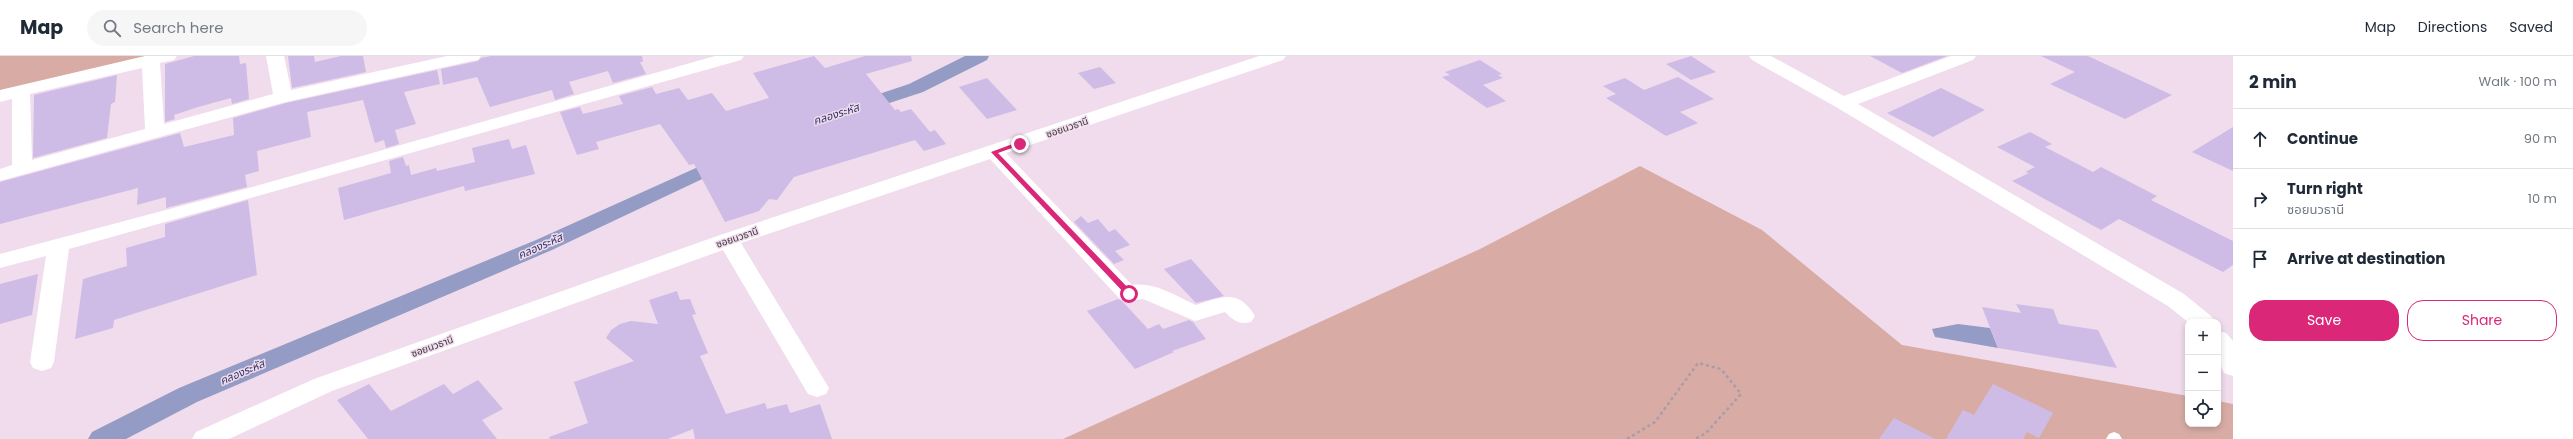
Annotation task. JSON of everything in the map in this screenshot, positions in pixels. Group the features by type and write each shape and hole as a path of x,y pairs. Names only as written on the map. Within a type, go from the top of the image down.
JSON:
{"street":[{"path":"276,56 283,97"},
{"path":"0,175 403,63 472,56"},
{"path":"0,261 252,193 736,56"},
{"name":"ซอยนวธานี","path":"205,439 323,385 728,240 1277,56"},
{"path":"1758,56 1843,103 2176,300 2199,319"},
{"path":"1843,103 1968,56"},
{"path":"0,96 160,58 155,131"},
{"path":"21,91 22,169"},
{"path":"994,152 1127,293 1147,291 1160,299 1195,313 1229,303 1243,316"},
{"path":"728,240 817,388"},
{"path":"42,362 59,245"},
{"path":"2221,342 2230,353 2233,367"}],"path":[{"path":"1627,439 1654,422 1698,363 1721,369 1741,394 1706,433 1695,439"}],"shaded area":[{"path":"0,56 150,56 0,91"},
{"path":"1640,166 1762,230 1902,345 2185,395 2185,427 2221,427 2221,402 2233,404 2233,439 1063,439 1480,249"}],"water":[{"path":"1958,324 1990,328 1998,348 1935,337 1932,329"}],"building":[{"path":"194,56 239,56 240,64 246,63 249,99 232,104 231,98 198,107 174,115 175,119 165,122 165,64"},
{"path":"288,56 314,56 315,62 341,56 363,56 366,72 292,88"},
{"path":"491,56 642,56 643,62 640,62 646,74 613,83 608,71 569,82 574,94 555,100 552,90 490,107 477,77 443,85 441,69 478,61 481,58"},
{"path":"814,56 825,68 865,56 911,56 912,61 866,74 895,110 898,109 901,112 911,109 930,132 935,130 946,144 924,151 915,140 794,177 777,200 769,199 759,211 725,222 694,164 689,165 660,124 596,142 599,149 577,155 560,112 580,107 583,114 623,104 619,96 652,87 656,94 679,88 688,100 712,93 726,111 769,98 753,73"},
{"path":"1691,56 1716,72 1691,80 1666,64"},
{"path":"1870,56 1947,56 1902,73"},
{"path":"2041,56 2088,56 2172,95 2125,119 2050,84 2075,72"},
{"path":"1480,60 1502,74 1498,75 1503,78 1483,85 1506,101 1487,108 1442,77 1450,75 1445,72"},
{"path":"1100,67 1116,83 1094,89 1078,73"},
{"path":"437,70 440,84 404,92 416,124 395,130 399,144 386,148 384,140 375,143 363,100 307,112 311,137 257,151 259,171 245,175 247,187 166,208 166,197 137,205 138,188 0,224 0,182 180,133 184,147 234,135 233,118 286,103"},
{"path":"117,75 115,102 111,104 107,138 33,158 34,95"},
{"path":"1678,77 1714,99 1680,112 1698,123 1666,136 1606,98 1616,94 1603,86 1625,78 1644,90"},
{"path":"987,78 1017,110 987,119 959,87"},
{"path":"1941,88 1985,110 1933,137 1887,113"},
{"path":"2233,127 2233,171 2192,152"},
{"path":"2030,132 2052,144 2045,147 2093,172 2101,167 2157,196 2151,200 2233,241 2233,265 2223,272 2119,219 2101,230 2012,181 2029,173 2025,172 2035,167 1997,147"},
{"path":"509,139 512,149 526,145 535,174 465,191 464,186 344,220 338,188 391,173 389,161 403,157 406,166 409,165 411,175 436,168 437,171 475,162 472,148"},
{"path":"248,200 257,275 114,320 113,328 75,339 83,279 127,266 126,248 165,237 165,224"},
{"path":"1081,216 1088,223 1098,219 1109,232 1115,229 1130,245 1115,251 1124,260 1114,264 1074,222"},
{"path":"1191,259 1224,296 1196,303 1164,269"},
{"path":"38,274 32,315 0,324 0,284"},
{"path":"677,291 680,300 690,299 696,314 692,315 708,353 700,356 726,414 765,403 767,409 787,404 790,413 820,404 832,439 695,439 693,429 668,439 550,439 549,437 588,423 574,382 634,361 606,338 611,330 620,324 631,321 658,324 649,300"},
{"path":"1118,299 1122,301 1148,329 1159,324 1163,329 1189,320 1193,322 1206,339 1172,351 1174,352 1135,369 1087,311"},
{"path":"2016,304 2053,309 2059,324 2098,330 2117,368 1998,348 1982,307 2021,313"},
{"path":"478,380 503,409 482,420 497,439 368,439 337,400 369,384 391,411 444,384 453,394"},
{"path":"1993,384 2053,413 2039,438 2027,432 2023,439 1946,439 1963,410 1974,415"},
{"path":"1894,418 1935,439 1879,439"}],"waterway":[{"name":"คลองระหัส","path":"856,108 916,88 980,56"},
{"name":"คลองระหัส","path":"102,439 188,395 544,245 727,160"}],"route":[{"path":"1020,144 994,152 1129,294"}]}
